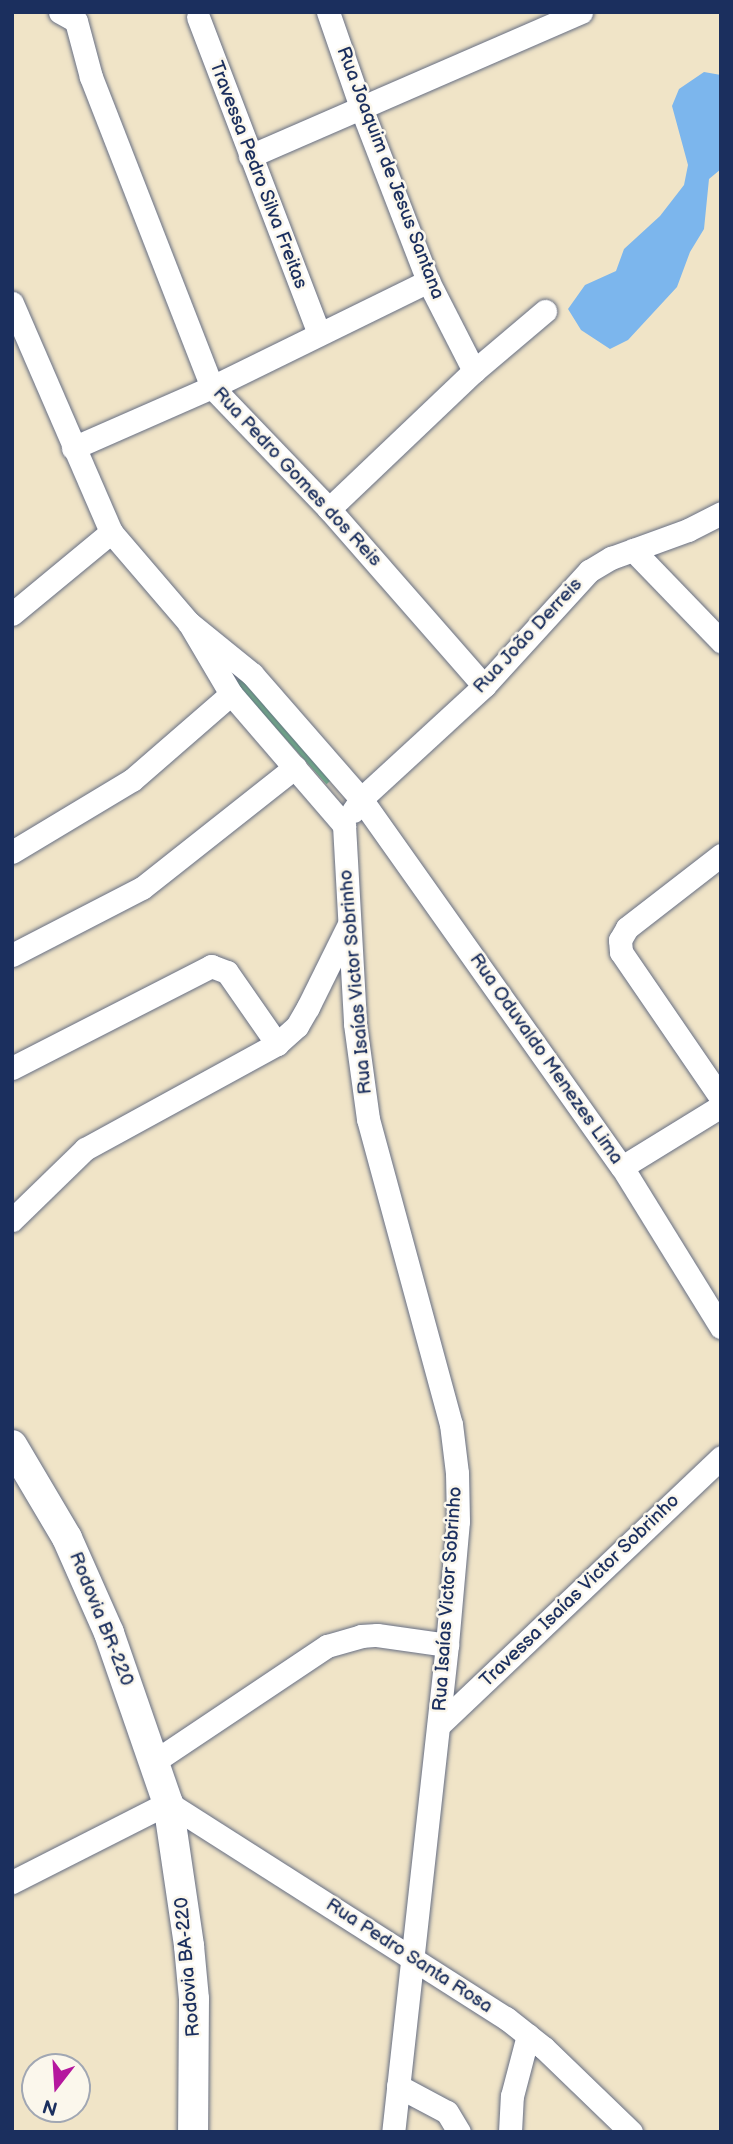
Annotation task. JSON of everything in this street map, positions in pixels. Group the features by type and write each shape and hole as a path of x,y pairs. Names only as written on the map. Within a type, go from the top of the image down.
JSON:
{"main road":[{"name":"Rodovia BR-220","path":"12,1445 67,1538 109,1633 168,1803"},
{"name":"Rodovia BA-220","path":"168,1803 191,1959 195,2052 193,2132"}],"street":[{"name":"Rua Joaquim de Jesus Santana","path":"328,12 362,110 428,281 474,370"},
{"path":"250,156 362,110 581,12"},
{"name":"Rua Pedro Gomes dos Reis","path":"74,15 90,77 212,387 329,509 484,686"},
{"name":"Travessa Pedro Silva Freitas","path":"198,17 318,334"},
{"path":"73,448 212,387 428,281"},
{"path":"12,303 111,532 189,623 231,694 344,825"},
{"path":"329,509 474,370 545,311"},
{"name":"Rua João Derreis","path":"344,825 361,799 484,686 589,571 634,550 688,530 721,513"},
{"path":"12,614 111,532"},
{"path":"634,550 721,641"},
{"name":"Rua Oduvaldo Menezes Lima","path":"189,623 252,674 361,799 622,1167 721,1327"},
{"path":"12,852 132,780 231,694"},
{"path":"12,955 142,888 295,767"},
{"name":"Rua Isaías Victor Sobrinho","path":"344,825 355,1024 368,1119 456,1452 458,1521 447,1645 393,2132"},
{"path":"721,855 627,928 620,940 621,952 721,1098"},
{"path":"13,1216 85,1149 277,1045 297,1026 349,923"},
{"path":"12,1068 211,967 227,972 277,1045"},
{"path":"622,1167 721,1106"},
{"name":"Travessa Isaías Victor Sobrinho","path":"439,1725 721,1457"},
{"path":"155,1761 327,1646 361,1636 377,1635 447,1645"},
{"path":"12,1881 168,1803"},
{"name":"Rua Pedro Santa Rosa","path":"168,1803 528,2035 631,2132"},
{"path":"510,2132 515,2083 528,2035"},
{"path":"398,2086 447,2112 459,2132"}],"green space":[{"path":"243,675 335,777 326,784 235,682"}],"water":[{"path":"704,72 721,75 721,169 709,179 704,229 690,252 677,287 628,340 610,349 581,330 568,309 585,285 616,271 624,249 660,216 684,185 688,165 672,106 679,89"}]}
